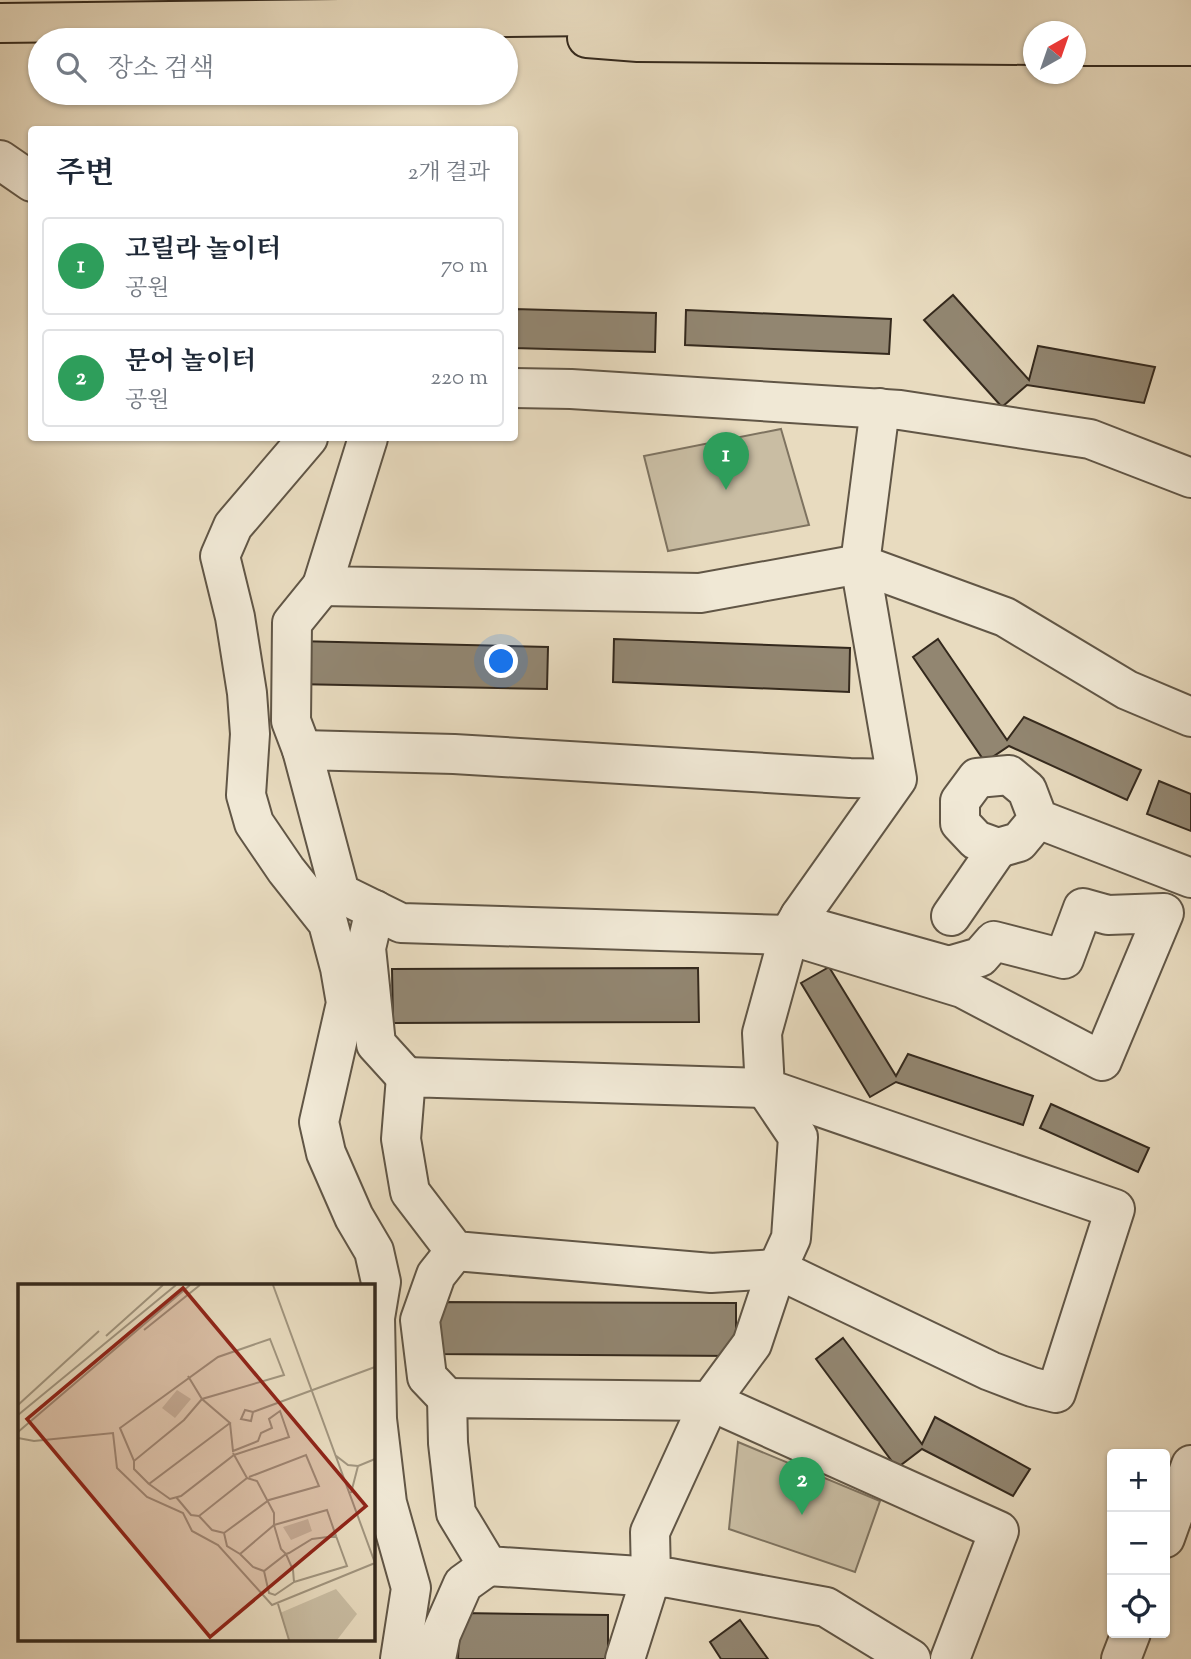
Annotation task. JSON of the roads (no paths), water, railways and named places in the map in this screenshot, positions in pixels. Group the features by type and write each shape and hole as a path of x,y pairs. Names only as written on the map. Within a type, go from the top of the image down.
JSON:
{"main road":[{"path":"0,23 1191,9"},
{"path":"351,18 471,28"},
{"path":"518,32 638,42 1023,45"},
{"path":"1086,46 1191,46"}],"street":[{"path":"0,160 28,179"},
{"path":"518,388 880,408 1090,439 1191,478"},
{"path":"625,1659 651,1577 650,1532 709,1401 752,1344 777,1269 791,1238 798,1137 765,1088 762,1034 795,925 897,779 860,564 880,408"},
{"path":"305,441 233,526 220,556 235,617 247,693 250,734 246,796 254,823 286,870 328,923 346,1003 318,1122 326,1153 354,1217 374,1251 381,1282 375,1318 377,1419 387,1503 411,1588 400,1659"},
{"path":"367,441 322,586 292,623 291,721 302,750 340,893 401,923 795,925 949,965 980,957 994,941 1064,960 1083,908 1108,915 1164,913 1102,1061 962,988 795,925"},
{"path":"322,586 700,593 860,564 1005,617 1127,690 1191,717"},
{"path":"302,750 454,754 897,779"},
{"path":"1038,819 1019,842 998,848 976,840 960,823 960,801 977,778 1009,775 1027,790 1038,819 1191,878"},
{"path":"951,916 998,848"},
{"path":"375,910 366,948 376,1044 406,1077 765,1088 1115,1209 1056,1393 990,1371 777,1269 711,1273 455,1251 411,1192 401,1139 406,1077"},
{"path":"455,1251 436,1275 420,1320 427,1377 447,1398 448,1443 456,1513 488,1566"},
{"path":"447,1398 709,1401 999,1531 950,1659"},
{"path":"1170,1524 1191,1465"},
{"path":"1170,1549 1191,1525"},
{"path":"436,1659 441,1634 463,1584 488,1566 670,1578 826,1607 911,1659"},
{"path":"1121,1659 1129,1638"}],"place":[{"name":"고릴라 놀이터","path":"726,490"},
{"name":"문어 놀이터","path":"802,1515"}]}
